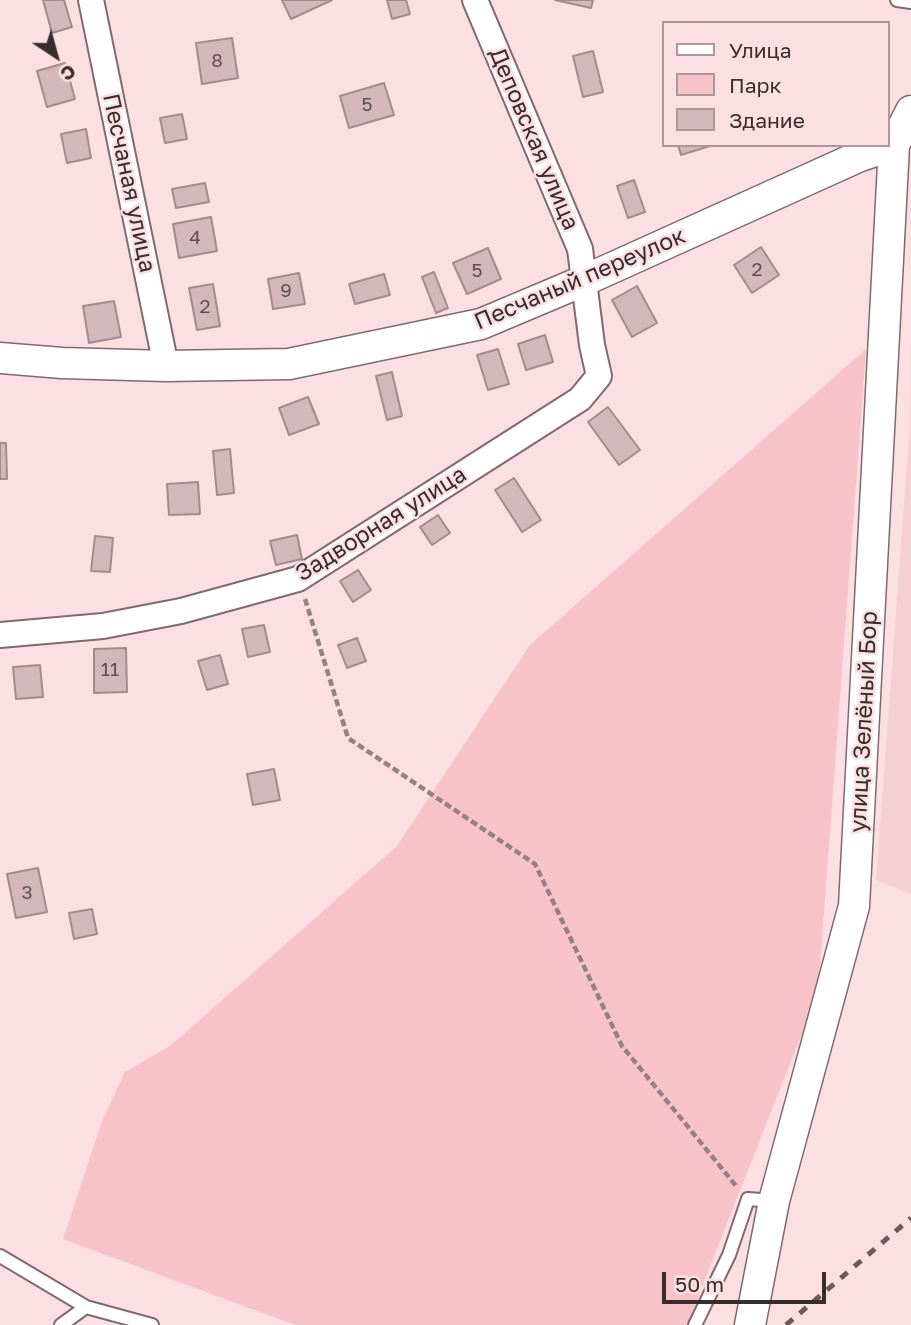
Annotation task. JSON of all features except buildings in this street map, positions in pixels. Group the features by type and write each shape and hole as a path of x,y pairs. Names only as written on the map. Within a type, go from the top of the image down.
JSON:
{"street":[{"name":"Песчаная улица","path":"91,0 166,366"},
{"name":"Деповская улица","path":"475,0 580,249 583,281"},
{"name":"улица Зелёный Бор","path":"750,1325 761,1200 854,906 894,145 911,111"},
{"name":"Песчаный переулок","path":"890,146 894,145"},
{"name":"Песчаный переулок","path":"0,358 166,366 289,365 481,324 860,156 888,147"},
{"name":"Задворная улица","path":"0,635 103,626 181,611 298,579 580,399 599,376 583,281"}],"lane":[{"path":"897,0 911,2"},
{"path":"695,1325 729,1255 761,1200"},
{"path":"0,1256 86,1307 152,1325"},
{"path":"61,1325 86,1307"}],"path":[{"path":"298,579 348,738 535,864 622,1046 761,1200"}],"shaded area":[{"path":"911,342 911,894 876,880 910,424"}],"green space":[{"path":"866,349 818,993 687,1325 295,1325 63,1239 102,1121 125,1072 170,1046 397,846 530,645"}],"railway":[{"path":"786,1325 911,1218"}]}
